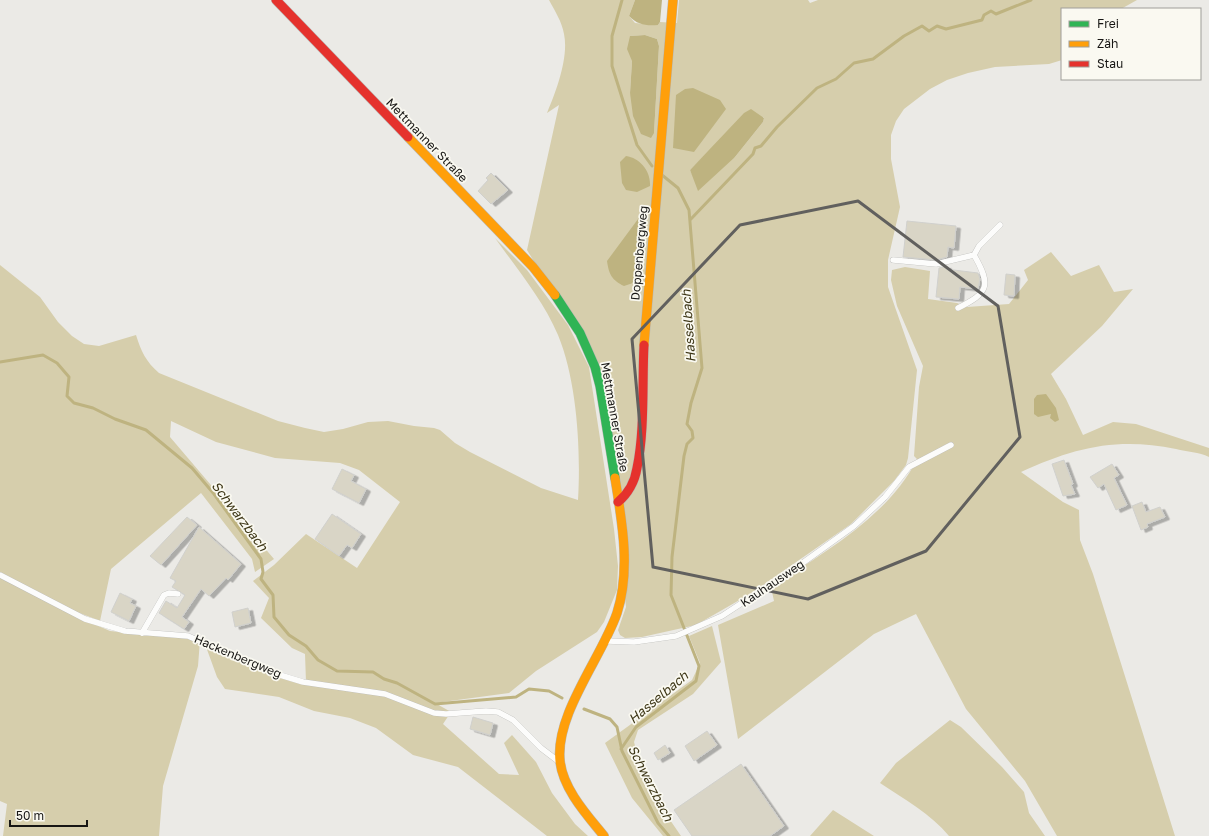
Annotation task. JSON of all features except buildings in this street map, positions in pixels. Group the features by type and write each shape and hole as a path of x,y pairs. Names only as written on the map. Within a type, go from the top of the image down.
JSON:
{"main road":[{"name":"Mettmanner Straße","path":"276,0 533,267 557,297 585,344 596,371 618,502 624,580 620,606 606,640 561,733 559,747 560,762 573,792 604,836"},
{"name":"Doppenbergweg","path":"618,502 625,496 631,485 637,469 640,446 645,319 673,0"}],"lane":[{"path":"893,260 936,264 974,255 979,246 1000,225"},
{"path":"958,308 977,299 983,291 985,279 982,268 974,255"},
{"name":"Kauhausweg","path":"606,640 634,642 676,636 722,616 804,562 854,526 885,497 909,467 951,445"},
{"name":"Hackenbergweg","path":"0,575 85,619 111,627 142,633 188,636 270,672 303,682 385,694 434,713 498,712 513,720 541,748 560,762"},
{"path":"142,633 164,596 169,593 178,594"}],"highlighted area":[{"path":"858,201 998,306 1020,437 926,551 808,599 653,567 632,339 740,225"}],"shaded area":[{"path":"549,0 635,0 629,16 635,23 658,25 660,22 677,23 679,0 808,0 810,3 818,0 1137,0 1123,8 1061,8 1061,60 1049,64 995,67 968,73 947,80 930,89 904,109 896,121 891,135 891,159 900,207 888,260 888,287 917,370 906,465 894,481 851,524 750,594 696,625 642,637 625,638 620,635 618,630 626,607 603,374 527,250 559,105 547,113 558,85 565,53 563,30","holes":["645,35 657,39 659,46 654,133 630,93 632,61 630,36","764,117 763,122 735,157 693,176 690,170 703,157"]},
{"path":"635,0 662,0 660,22 658,25 642,24 629,16"},
{"path":"645,35 657,39 659,46 654,133 651,138 641,134 633,116 630,93 632,61 627,49 630,36"},
{"path":"693,88 720,100 726,109 694,152 673,148 676,95 685,89"},
{"path":"751,109 764,118 763,122 735,157 698,191 690,170 744,113"},
{"path":"626,156 636,159 644,166 649,175 650,186 637,192 626,190 622,183 620,162"},
{"path":"641,215 647,215 647,232 639,275 636,282 624,286 617,282 612,276 607,261"},
{"path":"495,238 527,270 568,325 589,367 614,529 618,566 617,590 604,622 597,632 536,671 509,693 435,703 451,712 443,724 499,774 519,775 504,743 512,735 536,762 552,793 575,824 588,836 547,836 458,767 413,755 376,728 350,718 314,711 279,697 225,689 217,677 205,644 306,682 305,654 292,648 261,618 269,598 253,581 274,565 306,534 357,568 400,502 359,470 340,463 275,458 216,442 171,421 170,437 274,559 255,572 252,559 201,493 111,569 100,621 67,608 87,621 110,631 200,640 198,666 163,786 159,836 3,836 7,804 0,801 0,265 40,297 58,322 72,336 84,344 99,346 136,335 144,356 159,373 278,421 305,428 324,432 343,429 368,422 388,421 434,428 440,430 455,443 470,452 541,488 578,500 579,460 576,416 570,373 564,353 558,335 545,309"},
{"path":"1051,252 1071,276 1099,265 1114,292 1133,289 1102,326 1051,374 1066,399 1083,435 1113,422 1136,424 1209,448 1209,457 1197,453 1155,446 1116,444 1060,456 1021,472 1063,502 1079,510 1080,540 1093,574 1175,836 1057,836 1025,781 966,709 916,614 874,634 738,739 718,625 774,601 771,587 812,561 853,532 890,498 905,479 917,459 914,456 919,387 923,366 897,306 891,280 892,270 905,267 930,271 928,299 957,303 967,307 1009,304 1028,280 1024,270"},
{"path":"1046,394 1056,408 1059,420 1055,422 1050,418 1051,414 1038,417 1034,414 1034,399 1037,395"},
{"path":"712,626 721,662 693,694 638,730 634,742 646,785 681,836 663,836 632,798 605,743 692,680 700,663 689,636"},
{"path":"950,720 961,727 1002,767 1024,792 1029,813 1045,836 949,836 926,814 880,783 896,763"},
{"path":"833,810 874,836 810,836"}],"waterway":[{"name":"Hasselbach","path":"622,0 612,36 612,66 637,145 652,166"},
{"path":"690,220 753,154 755,148 761,146 777,127 817,88 836,79 854,63 873,59 904,36 922,26 929,31 937,26 946,29 982,20 984,15 991,11 996,14 1031,0"},
{"name":"Hasselbach","path":"621,749 636,727 696,681 699,666 671,595 672,557 684,456 687,444 693,438 692,431 687,424 691,403 702,368 689,210 678,188 662,175"},
{"name":"Schwarzbach","path":"0,362 43,355 57,363 69,377 67,396 74,403 93,408 115,419 146,430 192,468 214,494 261,559 263,572 261,579 273,595 274,617 289,635 306,646 318,660 337,671 373,672 384,679 397,683 435,704 516,697 529,689 549,691 562,698"},
{"name":"Schwarzbach","path":"584,709 610,719 617,727 622,751 658,823 669,836"}],"traffic: fast":[{"path":"555,295 580,333 595,367 600,386 615,478"}],"traffic: slow":[{"path":"644,345 673,0"},
{"path":"408,137 533,267 555,295"},
{"path":"604,836 577,801 566,782 560,761 560,743 572,705 610,630 617,613 621,597 624,580 624,546 615,478"}],"traffic: jam":[{"path":"276,0 408,137"},
{"path":"618,502 625,495 633,482 640,453 644,345"}]}
